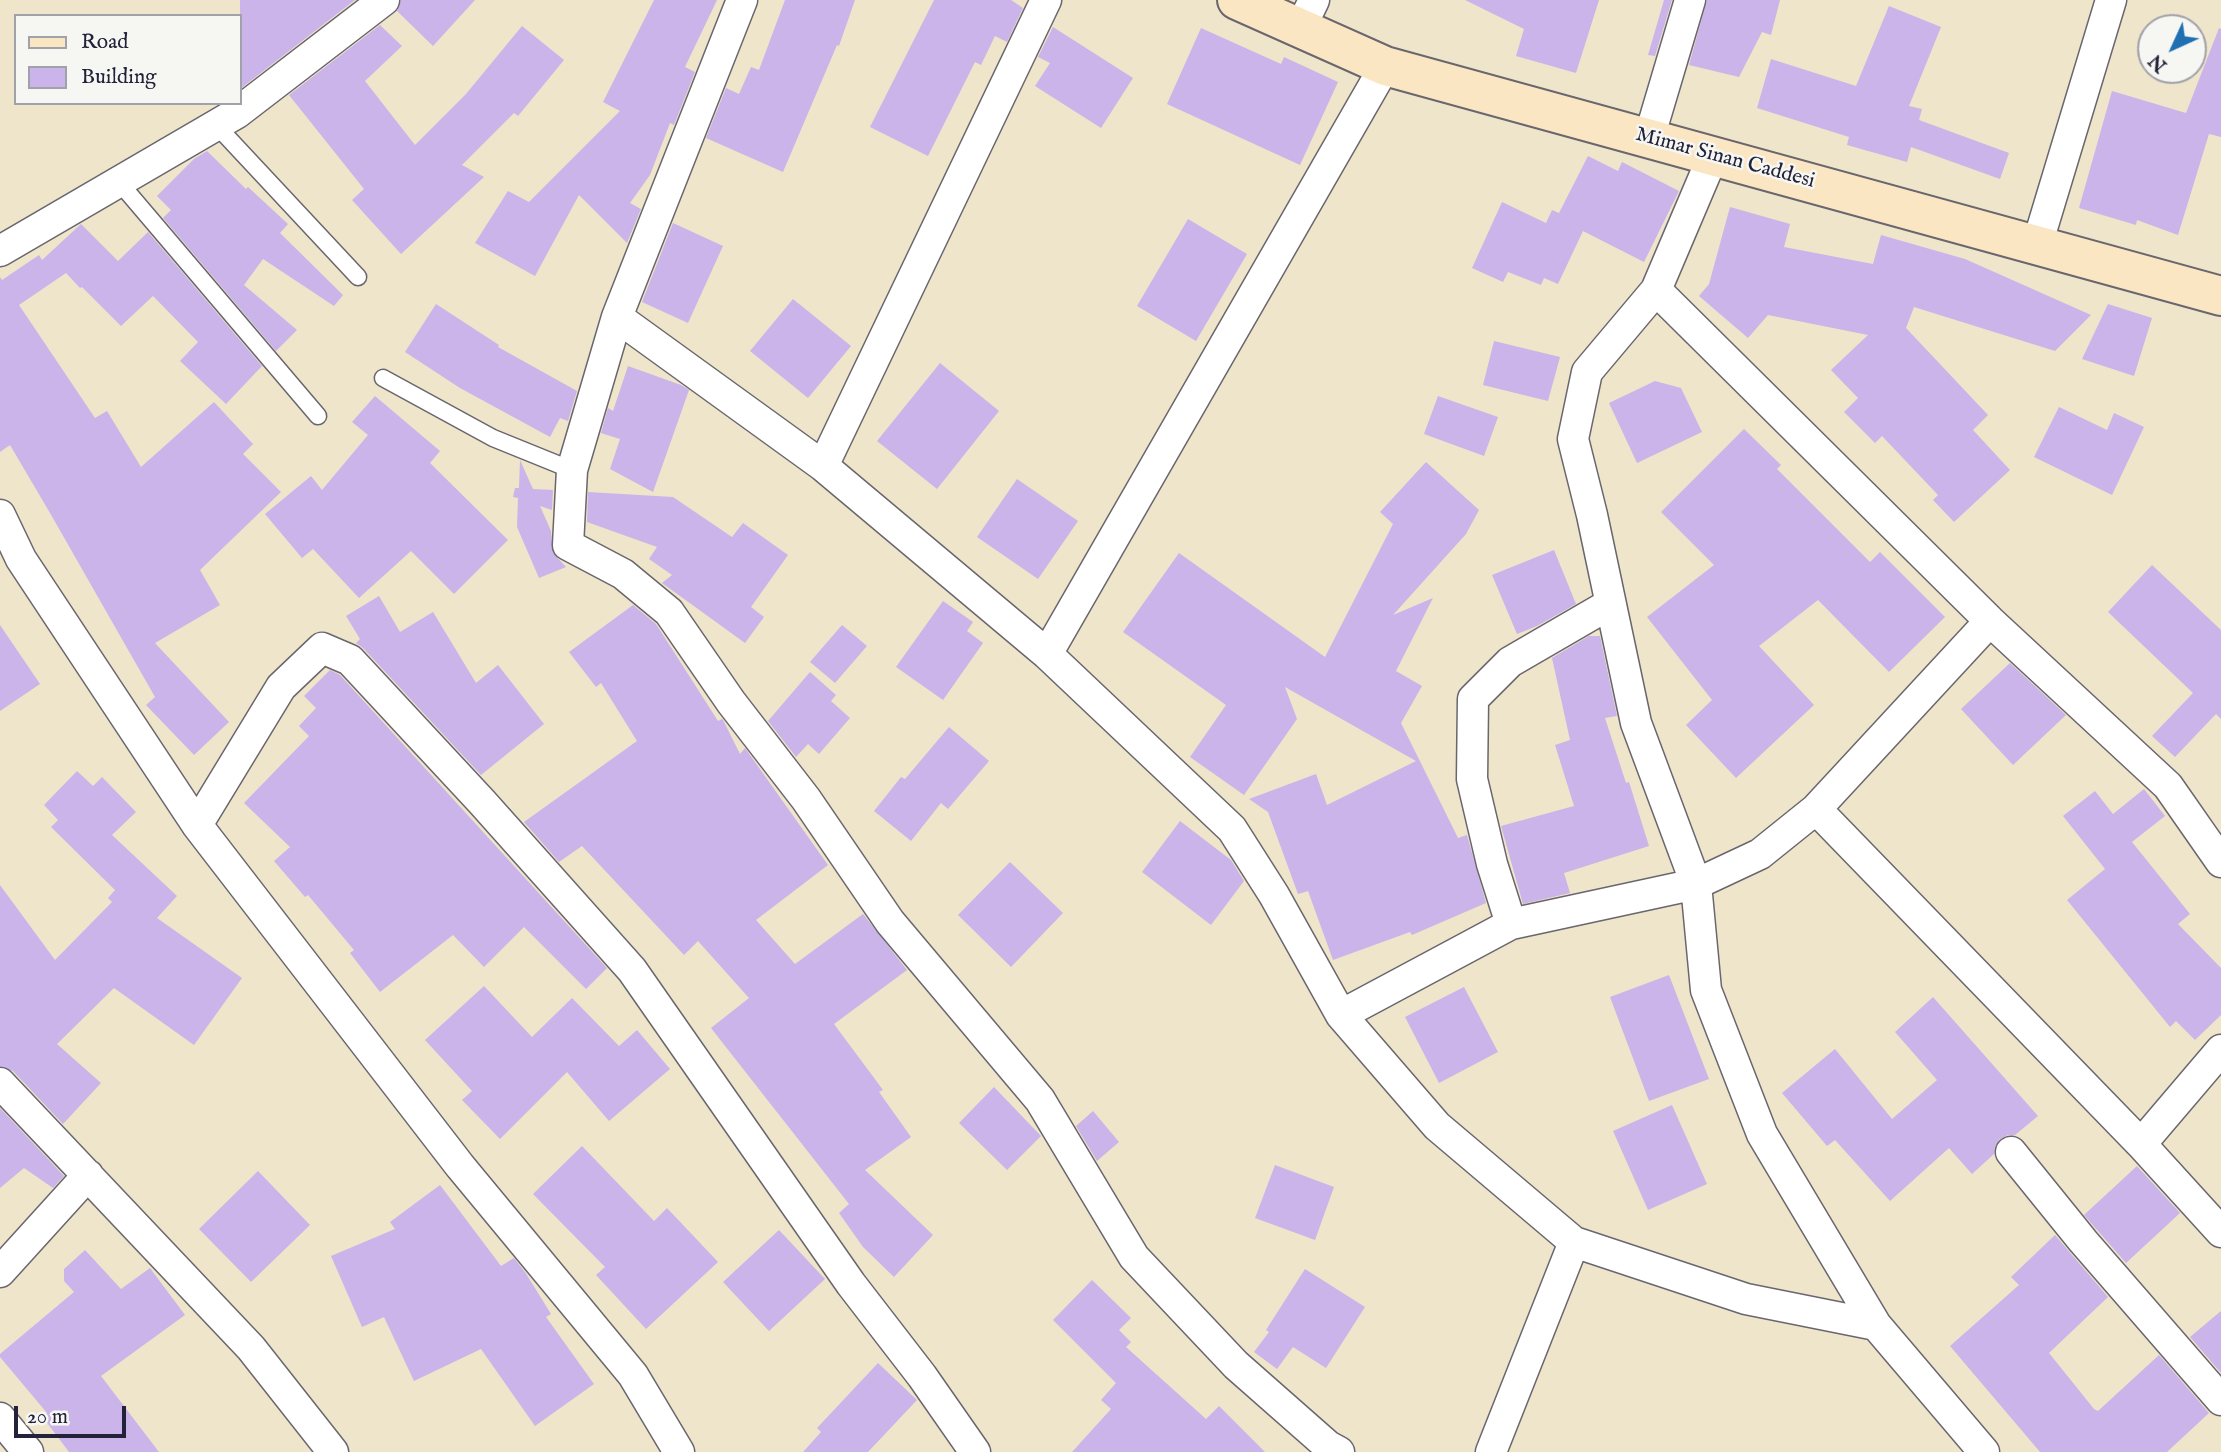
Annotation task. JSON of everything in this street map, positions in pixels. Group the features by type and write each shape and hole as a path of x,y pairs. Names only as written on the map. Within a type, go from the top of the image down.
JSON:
{"street":[{"path":"0,251 237,113 384,0"},
{"path":"741,0 617,317 572,470 568,544 623,573 669,611 731,702 806,799 890,922 1040,1100 1134,1257 1236,1365 1328,1446 1339,1452"},
{"path":"823,466 1046,0"},
{"name":"Mimar Sinan Caddesi","path":"1237,0 1308,14 1385,66 2221,296"},
{"path":"1649,138 1690,0"},
{"path":"2037,245 2111,0"},
{"path":"1047,654 1385,66"},
{"path":"1713,156 1656,290 1587,372 1573,439 1636,723 1696,884 1706,990 1762,1134 1877,1325 1984,1452"},
{"path":"1656,290 1990,621 2168,786 2221,862"},
{"path":"617,317 823,466 1047,654 1232,829 1274,895 1341,1015 1437,1126 1574,1242 1746,1299 1877,1325"},
{"path":"0,515 21,559 197,825 460,1166 633,1376 679,1452"},
{"path":"1511,924 1492,864 1472,779 1473,699 1510,662 1610,604"},
{"path":"1341,1015 1511,924 1696,884 1760,854 1816,808 1990,621"},
{"path":"197,825 281,687 322,648 350,660 632,970 850,1284 922,1376 975,1452"},
{"path":"1816,808 2141,1144 2221,1232"},
{"path":"2141,1144 2221,1050"},
{"path":"0,1083 251,1348 333,1452"},
{"path":"2011,1152 2083,1241 2221,1401"},
{"path":"0,1272 88,1175"},
{"path":"1491,1452 1574,1242"},
{"path":"0,1418 28,1452"}],"lane":[{"path":"216,125 358,278"},
{"path":"119,181 318,416"},
{"path":"383,378 493,438 572,470"}],"building":[{"path":"240,0 355,0 242,87"},
{"path":"401,0 475,0 433,46 397,11"},
{"path":"654,0 717,0 685,67 695,72 674,125 670,123 650,175 630,203 641,209 627,243 579,195 535,276 475,243 508,191 529,202 620,111 603,102"},
{"path":"785,0 855,0 839,46 837,45 783,172 706,138 726,88 739,94 751,67 759,70"},
{"path":"934,0 1011,0 1023,8 1007,42 995,36 981,65 975,62 928,156 870,127"},
{"path":"1465,0 1599,0 1576,73 1516,56 1524,29"},
{"path":"1664,0 1672,0 1655,56 1648,55"},
{"path":"1707,0 1780,0 1771,35 1762,32 1739,77 1689,65"},
{"path":"1889,6 1941,27 1909,106 1922,109 1919,120 2009,153 2000,179 1911,147 1907,162 1847,145 1849,137 1757,108 1771,59 1856,86"},
{"path":"380,25 402,46 365,81 415,145 466,94 522,26 564,60 518,116 514,113 462,165 484,177 401,254 352,200 364,189 289,95"},
{"path":"1053,27 1133,78 1101,128 1035,86 1050,63 1038,57"},
{"path":"1201,28 1281,64 1284,57 1338,82 1300,165 1167,104"},
{"path":"2219,28 2221,137 2209,134 2178,235 2137,220 2136,225 2079,208 2112,91 2186,113 2197,84 2207,84 2207,59"},
{"path":"207,151 246,189 248,187 288,224 280,233 343,295 334,306 263,259 244,285 297,330 276,351 163,218 171,210 157,196 194,159"},
{"path":"1588,156 1618,171 1622,162 1679,191 1644,262 1583,231 1558,284 1544,278 1541,285 1508,272 1503,282 1472,268 1502,202 1546,223 1552,210 1559,213"},
{"path":"1730,207 1790,224 1784,247 1873,264 1881,235 1965,259 2091,315 2055,351 1914,307 1906,328 1988,415 1973,430 2010,470 1954,522 1933,500 1938,495 1882,436 1875,443 1844,412 1858,398 1831,370 1868,335 1768,315 1748,338 1699,296 1709,284"},
{"path":"1188,219 1247,254 1196,341 1137,306"},
{"path":"673,223 723,246 688,323 642,302"},
{"path":"81,224 118,261 148,232 262,366 226,404 180,361 198,342 153,296 121,326 66,273 19,305 95,418 107,411 141,467 214,402 253,444 243,454 281,492 200,570 220,605 155,643 229,722 194,755 146,705 155,697 50,513 10,445 0,452 0,277 2,280 39,255 42,260"},
{"path":"793,299 851,346 808,398 750,351"},
{"path":"436,304 499,345 498,347 577,391 568,421 560,418 550,437 460,388 405,352"},
{"path":"2108,304 2152,318 2134,376 2082,359"},
{"path":"1494,341 1560,357 1548,401 1483,385"},
{"path":"940,363 999,411 937,489 877,441"},
{"path":"628,366 689,390 653,492 610,469 620,439 601,433 608,408 613,411"},
{"path":"1655,381 1681,388 1702,432 1637,463 1609,403"},
{"path":"375,396 440,451 430,463 508,540 454,594 411,551 359,598 313,549 302,558 265,514 311,476 322,490 368,435 352,422"},
{"path":"1438,396 1498,417 1484,456 1424,434"},
{"path":"2059,407 2107,430 2114,413 2144,427 2112,495 2034,457"},
{"path":"1744,429 1781,465 1777,469 1870,562 1880,552 1945,617 1889,672 1818,600 1759,646 1814,705 1736,778 1686,725 1712,700 1647,617 1714,565 1661,512"},
{"path":"520,460 533,489 553,490 552,510 540,506 551,531 553,553 566,567 539,578 517,527 518,498 513,497 515,488 519,488"},
{"path":"1426,462 1479,510 1466,534 1393,615 1433,598 1396,671 1422,686 1401,723 1458,838 1467,835 1486,903 1412,935 1410,932 1333,960 1308,891 1298,894 1268,812 1249,799 1316,774 1327,805 1416,761 1285,687 1297,719 1244,795 1190,757 1226,705 1123,632 1179,553 1325,657 1393,524 1380,512"},
{"path":"1017,479 1078,521 1038,579 977,537"},
{"path":"588,492 673,497 732,537 743,523 788,555 751,607 764,617 745,643 662,583 672,575 649,559 657,547 587,522"},
{"path":"1554,550 1576,604 1517,634 1492,575"},
{"path":"2152,565 2221,630 2221,719 2216,714 2175,757 2152,736 2193,693 2108,612"},
{"path":"379,596 400,632 433,612 476,683 498,665 544,724 481,775 356,643 360,639 346,616"},
{"path":"943,601 973,622 967,631 983,643 943,700 896,667"},
{"path":"633,605 656,624 718,721 723,720 740,754 745,748 828,865 756,920 795,964 863,914 907,970 834,1024 883,1090 879,1092 911,1137 865,1170 933,1235 894,1277 863,1247 839,1213 849,1204 711,1028 749,998 698,941 684,955 582,846 559,862 524,822 637,741 601,683 596,687 569,652"},
{"path":"0,625 40,684 0,711"},
{"path":"842,625 867,646 835,683 810,662"},
{"path":"1589,636 1600,636 1617,716 1605,718 1649,846 1564,873 1570,893 1523,904 1501,826 1574,806 1555,745 1570,740 1552,658"},
{"path":"2010,663 2066,715 2013,765 1961,709"},
{"path":"330,670 340,675 607,968 586,989 524,927 484,967 453,935 380,992 350,953 354,950 308,895 305,897 274,861 290,847 244,803 309,736 299,726 316,708 304,696"},
{"path":"810,672 836,695 831,701 850,718 819,754 808,744 796,757 768,721"},
{"path":"949,727 989,761 948,809 941,803 911,841 874,811 901,777 905,779"},
{"path":"77,771 93,786 102,777 136,812 112,835 177,896 157,918 242,978 194,1045 114,988 57,1044 101,1083 63,1124 13,1071 0,1066 0,885 55,960 112,902 108,898 115,890 51,827 58,820 44,805"},
{"path":"2144,789 2165,816 2132,842 2190,914 2178,924 2221,968 2221,1015 2195,1040 2176,1021 2170,1027 2067,900 2105,869 2063,816 2095,791 2113,814"},
{"path":"1180,821 1231,860 1244,881 1211,925 1142,872"},
{"path":"1010,862 1063,913 1011,967 958,915"},
{"path":"1669,975 1709,1079 1649,1101 1610,997"},
{"path":"484,986 532,1037 572,998 619,1046 637,1030 670,1069 609,1121 567,1072 500,1139 462,1100 472,1091 425,1040"},
{"path":"1464,987 1498,1052 1439,1083 1405,1017"},
{"path":"1933,997 2038,1116 2015,1135 2000,1139 1994,1154 1972,1174 1949,1148 1890,1201 1835,1140 1827,1146 1782,1093 1835,1049 1892,1119 1937,1080 1895,1032"},
{"path":"994,1087 1041,1136 1007,1170 959,1123"},
{"path":"1672,1105 1707,1184 1648,1210 1613,1131"},
{"path":"0,1108 64,1176 53,1188 24,1168 0,1188"},
{"path":"1093,1111 1119,1142 1097,1161 1076,1126"},
{"path":"582,1146 654,1221 667,1208 718,1262 646,1329 596,1275 605,1267 533,1194"},
{"path":"1275,1165 1334,1187 1315,1240 1255,1218"},
{"path":"2137,1166 2180,1213 2126,1263 2084,1215"},
{"path":"258,1171 310,1225 251,1282 199,1229"},
{"path":"440,1185 501,1266 514,1258 525,1272 551,1314 546,1317 594,1384 535,1426 481,1349 414,1381 384,1317 362,1327 331,1256 395,1229 390,1222"},
{"path":"779,1230 825,1279 769,1331 723,1282"},
{"path":"2055,1235 2108,1297 2049,1353 2098,1411 2159,1355 2209,1413 2167,1452 2040,1452 1950,1346 2019,1285 2011,1277"},
{"path":"85,1250 121,1289 150,1268 185,1315 101,1376 159,1452 69,1452 42,1416 47,1413 0,1357 0,1354 74,1292 64,1281 64,1269"},
{"path":"1305,1269 1365,1307 1326,1368 1293,1347 1277,1369 1254,1352 1269,1332 1266,1330"},
{"path":"1092,1280 1131,1318 1119,1330 1131,1342 1126,1347 1206,1419 1219,1406 1265,1452 1072,1452 1111,1409 1101,1400 1116,1383 1053,1320"},
{"path":"2221,1311 2221,1373 2190,1337"},
{"path":"878,1363 917,1400 868,1452 803,1452 821,1432 817,1428"}]}
